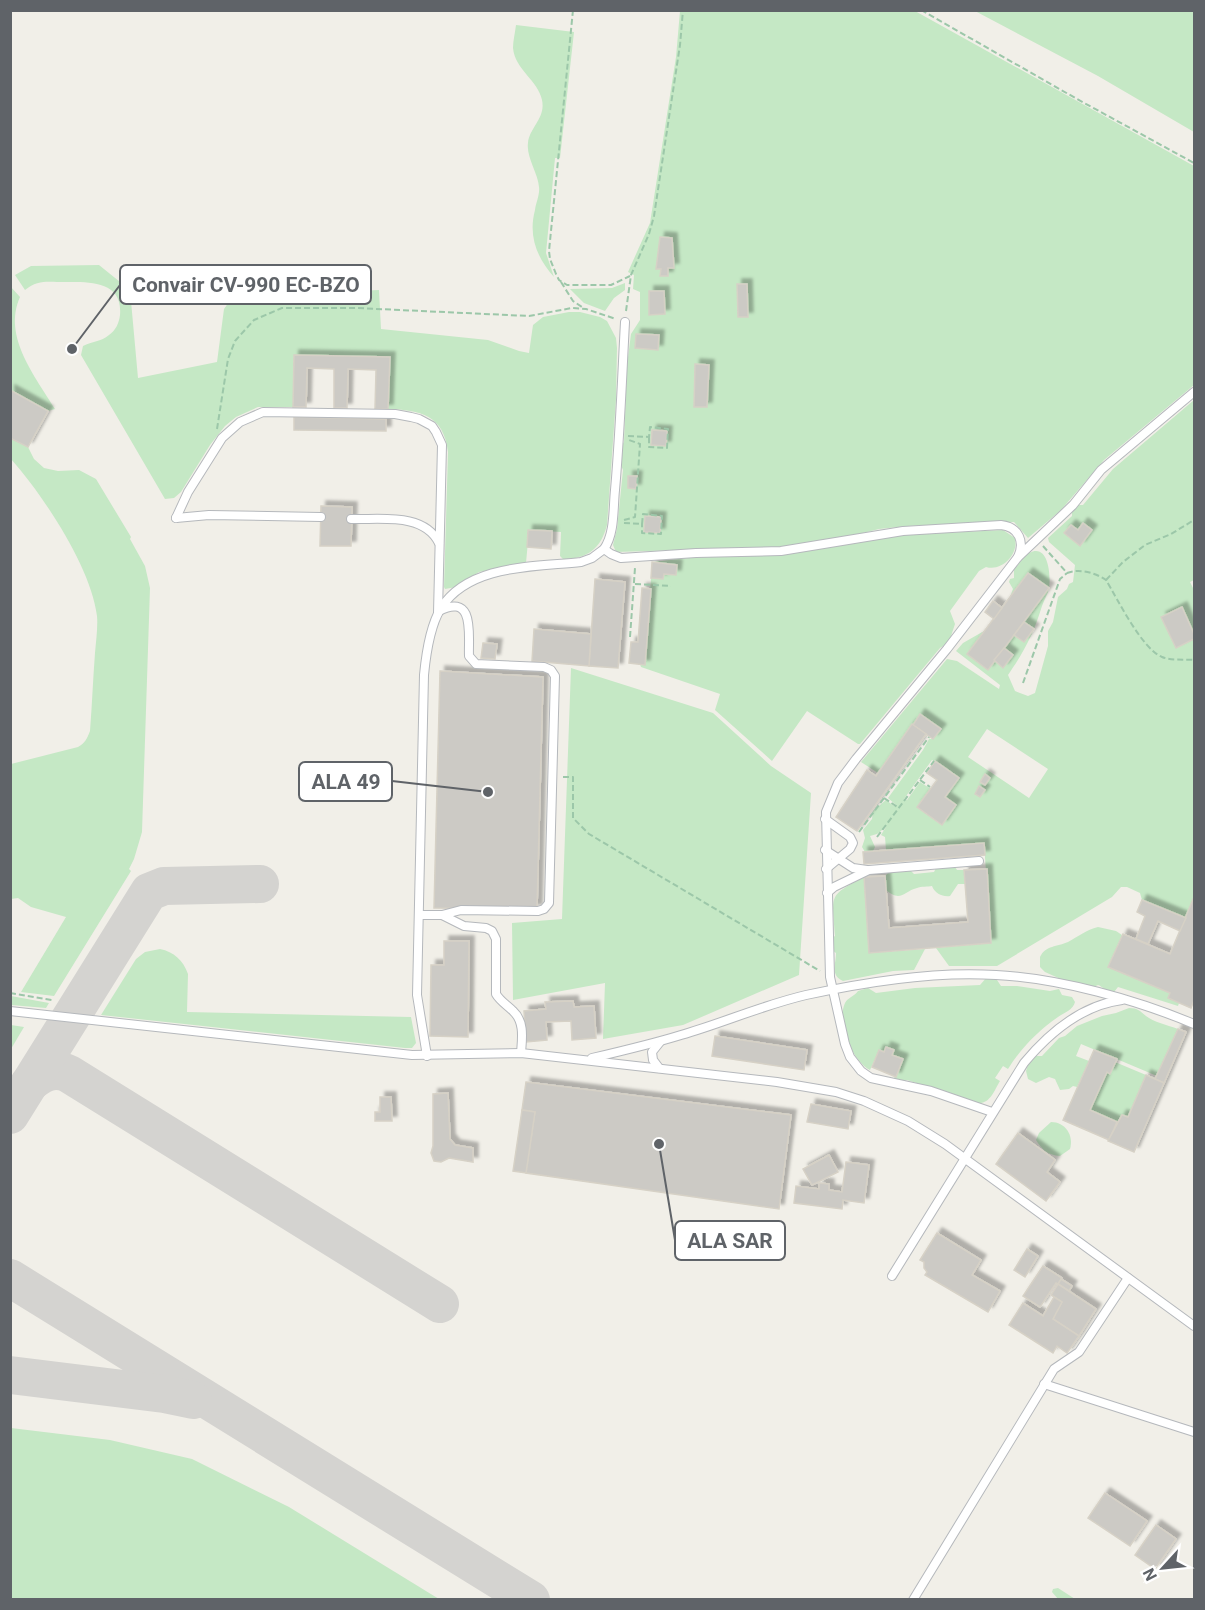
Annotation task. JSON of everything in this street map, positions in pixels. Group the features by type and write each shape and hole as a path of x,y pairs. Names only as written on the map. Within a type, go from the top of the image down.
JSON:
{"lane":[{"path":"438,613 447,600 460,590 489,574 511,569 581,562 592,558 604,549 611,535 623,437 625,322"},
{"path":"992,1112 940,1094 865,1075 848,1053 831,991 825,850 825,819 829,801 845,773 947,649 994,585 1018,557 1073,505 1101,470 1194,392"},
{"path":"321,517 209,515 176,518 188,492 214,449 227,432 246,418 272,412 395,414 427,422 440,438 442,445 438,613 424,675 417,995 427,1056"},
{"path":"351,519 400,520 417,523 432,533 440,545"},
{"path":"604,549 617,557 781,551 903,531 1001,525 1011,528 1021,539 1021,550 1018,557"},
{"path":"419,915 442,915 461,910 538,912 547,906 550,899 553,672 544,667 476,664 469,656 470,622 467,615 457,608 447,608 438,613"},
{"path":"825,819 849,837 852,842 852,848 826,869"},
{"path":"825,850 853,868 869,870 979,861"},
{"path":"827,893 834,887 869,870"},
{"path":"442,915 464,926 489,929 495,935 496,994 519,1019 522,1033 521,1053"},
{"path":"588,1059 662,1040 759,1009 831,991 923,978 997,975 1060,984 1126,999 1194,1024"},
{"path":"892,1276 1024,1063 1046,1039 1084,1012 1126,999"},
{"path":"10,1011 427,1056 521,1053 588,1059 777,1082 850,1096 878,1106 908,1121 964,1158 1194,1326"},
{"path":"660,1068 653,1060 652,1052 654,1046 662,1040"},
{"path":"914,1599 1044,1384 1056,1367 1079,1352 1128,1278"},
{"path":"1044,1384 1194,1432"}],"path":[{"path":"573,10 550,259 559,280 573,301 585,309 625,322 631,274 649,234 654,216 683,10"},
{"path":"921,10 1194,163"},
{"path":"559,280 567,285 611,285 631,274"},
{"path":"216,429 228,359 235,341 254,320 274,310 290,307 357,308 529,316 562,309 585,309"},
{"path":"650,427 668,429 667,448 649,447 649,437 650,427"},
{"path":"623,437 649,437"},
{"path":"621,521 635,517 640,444 623,437"},
{"path":"643,514 662,516 661,534 642,533 642,524 643,514"},
{"path":"1106,580 1123,562 1145,545 1171,534 1194,520"},
{"path":"612,522 642,524"},
{"path":"1037,539 1067,573"},
{"path":"630,637 636,557"},
{"path":"1023,683 1060,579 1067,573 1078,571 1106,580 1148,648 1161,656 1176,660 1194,659"},
{"path":"634,584 671,586"},
{"path":"856,837 928,737"},
{"path":"877,837 934,761"},
{"path":"553,778 573,777 573,818 589,834 830,977"},
{"path":"920,780 930,787"},
{"path":"884,798 899,808"},
{"path":"10,993 52,1000"}],"green space":[{"path":"680,11 915,11 1194,166 1194,385 1104,460 1061,510 1028,538 1014,522 879,529 843,538 779,547 616,552 613,545 617,529 623,470 620,455 624,442 627,365 631,334 640,320 640,292 633,289 634,275 628,272 650,223 676,57"},
{"path":"975,11 1194,11 1194,132 1098,76"},
{"path":"516,25 574,32 560,158 555,158 546,253 554,277 543,262 533,238 533,220 539,187 528,143 543,106 540,93 515,56 513,45"},
{"path":"99,265 130,290 138,378 217,362 224,309 231,299 241,296 379,290 381,329 488,340 529,353 533,325 543,317 580,312 600,317 607,321 616,338 617,348 616,399 607,525 601,540 586,555 563,559 560,556 561,532 529,530 526,563 479,572 456,587 445,589 448,452 446,440 436,422 428,417 410,411 388,409 389,357 294,355 293,407 258,407 236,417 225,426 210,445 181,492 174,498 165,499 81,355 83,346 106,337 117,326 120,315 116,295 102,285 84,282 44,282 34,284 25,290 15,275 31,266"},
{"path":"625,283 625,290 614,298 605,311 584,303 570,289 612,288"},
{"path":"10,286 20,297 15,327 18,342 31,370 55,409 48,411 11,390"},
{"path":"1194,400 1194,580 1190,582 1194,590 1194,897 1186,918 1142,900 1140,893 1127,887 1121,887 1112,897 997,966 949,966 936,948 991,943 984,843 886,850 885,837 881,835 886,827 870,836 875,847 873,851 865,852 862,847 865,838 863,830 872,819 873,811 886,800 896,805 888,798 929,739 933,739 940,729 920,715 878,773 861,762 947,659 957,661 999,689 1000,685 956,651 963,643 984,631 994,660 1003,667 1004,648 1014,635 1024,642 1033,630 1024,622 1049,588 1035,626 1028,642 1008,675 1015,691 1028,696 1035,693 1048,646 1048,631 1053,622 1058,597 1073,582 1075,565 1049,542 1048,538 1072,516 1072,511 1077,505 1083,505 1113,469","holes":["987,729 1048,769 1029,798 968,757","932,760 958,778 945,797 956,805 942,825 918,808 931,789 920,782 907,800 904,799"]},
{"path":"11,438 28,447 34,459 44,468 58,471 79,470 96,479 131,537 145,566 150,588 142,832 129,869 131,871 54,996 21,992 66,917 31,907 18,898 11,899 11,764 78,747 87,739 90,731 97,616 86,576 76,554 51,512 11,459"},
{"path":"1003,530 1015,538 1016,544 1012,556 998,567 986,567 979,571 950,611 955,624 949,642 940,648 860,744 807,711 772,761 715,710 720,694 641,667 640,664 645,665 651,578 663,579 664,574 676,574 676,565 652,562 697,557 784,555 902,535"},
{"path":"1036,551 1045,556 1049,588 1028,573 1010,597 1013,589 1009,582 1010,579 1014,578 1014,570 1029,553"},
{"path":"571,668 713,713 771,766 811,793 799,975 683,1025 603,1039 605,983 513,1000 512,923 562,919"},
{"path":"936,868 964,870 965,884 958,884 950,896 940,894 932,886 919,887 899,896 886,890 885,876 889,872 910,870 914,874 934,872"},
{"path":"864,877 869,953 925,949 914,970 893,971 843,981 836,976 836,953 832,950 832,938 835,936 834,899 843,889"},
{"path":"1098,927 1116,931 1122,935 1108,967 1170,993 1168,998 1179,1003 1178,1006 1118,987 1111,992 1098,985 1091,988 1085,984 1065,981 1045,972 1040,967 1040,957 1045,950 1068,942"},
{"path":"160,949 177,957 186,969 188,974 187,1012 411,1017 416,1043 412,1048 405,1048 101,1015 136,959 145,952"},
{"path":"987,977 995,977 1001,986 1050,991 1059,989 1062,995 1072,997 1075,1002 1071,1009 1030,1040 1008,1069 1003,1066 995,1078 1000,1081 991,1096 982,1103 907,1080 902,1082 895,1080 894,1076 903,1060 892,1055 894,1050 887,1047 884,1052 879,1050 870,1070 857,1058 847,1040 843,1011 846,1001 858,991 868,988 876,993 915,988 980,985"},
{"path":"11,996 49,1003 46,1008 11,1005"},
{"path":"1129,1008 1137,1009 1153,1020 1178,1029 1157,1076 1081,1044 1076,1056 1089,1061 1077,1087 1060,1090 1055,1079 1049,1077 1036,1083 1028,1079 1026,1071 1029,1062 1036,1056 1042,1056 1059,1038 1077,1026"},
{"path":"10,1025 24,1027 11,1049"},
{"path":"1115,1062 1146,1075 1128,1117 1122,1115 1117,1122 1090,1110 1107,1072 1111,1073"},
{"path":"1051,1122 1064,1127 1071,1139 1070,1149 1060,1156 1046,1151 1036,1140 1039,1133"},
{"path":"11,1428 110,1440 192,1459 289,1507 439,1599 11,1599"},
{"path":"1058,1588 1075,1599 1058,1599 1052,1592 1053,1589"}],"building":[{"path":"660,237 672,238 674,268 668,268 668,276 660,276 661,269 656,269"},
{"path":"737,284 747,284 748,317 738,317"},
{"path":"649,291 664,291 665,314 649,315"},
{"path":"636,334 659,335 658,350 635,348"},
{"path":"294,355 390,357 388,409 375,409 376,370 348,369 347,408 334,408 334,369 307,368 306,407 293,407"},
{"path":"695,364 709,365 707,407 694,407"},
{"path":"10,390 48,411 28,447 10,438"},
{"path":"294,417 386,419 386,431 294,430"},
{"path":"652,430 667,431 666,446 651,445"},
{"path":"628,476 637,476 636,489 628,488"},
{"path":"321,506 352,507 351,546 320,546"},
{"path":"645,516 661,517 660,533 644,532"},
{"path":"1083,523 1092,530 1080,546 1064,533 1071,525 1078,530"},
{"path":"528,530 552,531 551,549 527,547"},
{"path":"652,562 677,565 676,575 664,574 663,579 651,578"},
{"path":"1028,573 1049,588 988,670 967,654"},
{"path":"595,579 625,582 618,668 589,666"},
{"path":"642,588 651,589 645,665 629,663 631,642 638,642"},
{"path":"993,601 1002,608 994,619 985,612"},
{"path":"1182,607 1194,639 1176,648 1161,617"},
{"path":"1024,622 1034,629 1024,642 1014,635"},
{"path":"534,629 591,634 589,666 532,661"},
{"path":"483,643 497,644 495,659 481,658"},
{"path":"1004,648 1013,655 1003,668 994,660"},
{"path":"440,671 543,677 537,909 434,908"},
{"path":"920,714 941,729 933,739 913,725"},
{"path":"912,724 926,734 857,831 836,817 867,770 876,776"},
{"path":"935,761 959,778 945,797 956,805 942,825 917,807 937,780 927,773"},
{"path":"985,774 990,778 985,785 980,782"},
{"path":"979,786 985,790 980,797 975,794"},
{"path":"984,843 985,855 864,864 863,852"},
{"path":"987,869 991,943 869,953 864,877 885,876 889,928 968,922 964,870"},
{"path":"1194,897 1194,1000 1191,1008 1168,998 1170,993 1108,967 1123,934 1170,954"},
{"path":"1142,900 1186,918 1180,931 1158,921 1148,944 1136,939 1145,916 1137,912"},
{"path":"444,941 469,941 468,1037 430,1036 431,965 444,965"},
{"path":"573,1001 574,1007 594,1006 596,1038 572,1040 571,1021 546,1022 547,1040 526,1042 524,1011 546,1009 545,1002"},
{"path":"1178,1029 1186,1032 1164,1083 1155,1079"},
{"path":"715,1036 807,1050 804,1070 712,1056"},
{"path":"886,1047 894,1050 892,1055 903,1059 896,1077 872,1067 879,1050 884,1052"},
{"path":"1094,1050 1117,1059 1110,1074 1107,1072 1090,1110 1117,1122 1109,1140 1063,1120"},
{"path":"1146,1075 1164,1083 1134,1152 1108,1141 1122,1115 1128,1117"},
{"path":"526,1082 791,1115 779,1209 526,1173 535,1112 522,1110"},
{"path":"448,1093 450,1139 455,1145 473,1148 473,1162 449,1158 441,1162 434,1161 431,1153 433,1094"},
{"path":"380,1097 391,1097 392,1121 375,1121 375,1112 380,1112"},
{"path":"811,1104 851,1111 848,1129 807,1122"},
{"path":"522,1110 535,1112 526,1173 513,1171"},
{"path":"1018,1133 1055,1160 1047,1172 1060,1182 1046,1201 996,1164"},
{"path":"829,1155 838,1172 812,1185 803,1169"},
{"path":"846,1162 869,1165 864,1203 843,1200 842,1209 794,1203 796,1186 819,1189 819,1183 829,1184 829,1190 842,1192"},
{"path":"937,1233 981,1260 972,1275 1000,1291 988,1312 925,1275 927,1272 924,1262 920,1260"},
{"path":"1027,1249 1038,1256 1025,1277 1014,1270"},
{"path":"1043,1266 1062,1278 1040,1307 1023,1296"},
{"path":"1061,1279 1072,1286 1069,1291 1058,1284"},
{"path":"1058,1284 1096,1309 1079,1336 1053,1319 1062,1302 1051,1295"},
{"path":"1054,1297 1062,1302 1053,1319 1079,1336 1067,1353 1057,1346 1053,1353 1009,1325 1023,1303 1043,1316"},
{"path":"1105,1493 1147,1521 1130,1546 1088,1518"},
{"path":"1156,1525 1176,1539 1155,1569 1135,1555"}],"taxiway":[{"path":"10,1115 149,892 164,886 260,884"},
{"path":"29,1084 48,1072 58,1071 69,1074 440,1304"},
{"path":"10,1278 531,1600"},
{"path":"10,1375 164,1394 193,1400"}],"place":[{"name":"Convair CV-990 EC-BZO","path":"72,349"},
{"name":"ALA 49","path":"488,792"},
{"name":"ALA SAR","path":"659,1144"}]}
